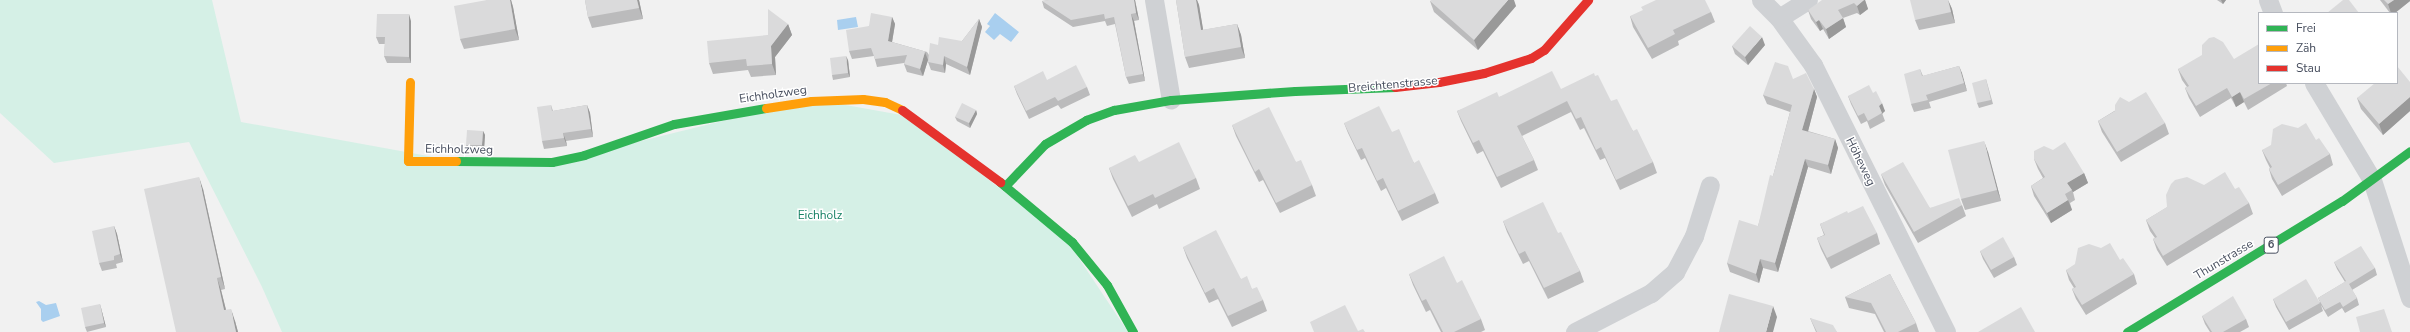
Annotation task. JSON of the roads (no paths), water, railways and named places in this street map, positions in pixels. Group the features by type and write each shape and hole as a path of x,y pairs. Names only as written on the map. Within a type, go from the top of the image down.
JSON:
{"street":[{"path":"1154,0 1171,100"},
{"name":"Breichtenstrasse","path":"1005,186 1045,144 1086,120 1140,104 1171,100 1295,91 1389,88 1439,82 1484,73 1531,58 1544,50 1588,0"},
{"name":"Höheweg","path":"1761,0 1779,18 1812,66 1946,332"},
{"path":"1779,18 1808,0"},
{"path":"2268,0 2273,12"},
{"name":"Eichholzweg","path":"410,82 408,161 545,162 570,159 674,124 804,102 863,99 884,102 910,114 1005,186 1072,242 1091,263 1107,285 1133,332"},
{"path":"2315,84 2372,180 2410,298"},
{"name":"Thunstrasse","path":"2127,332 2286,236 2372,180 2410,151"},
{"path":"1575,332 1651,293 1675,272 1694,236 1710,185"}],"water":[{"path":"995,13 1019,32 1011,42 1000,34 994,40 985,32 990,26 987,24"},
{"path":"856,17 858,27 838,30 837,20"},
{"path":"39,301 46,305 56,303 60,316 43,322 41,320 41,309 36,302"}],"park label":[{"name":"Eichholz","path":"820,216"}]}
